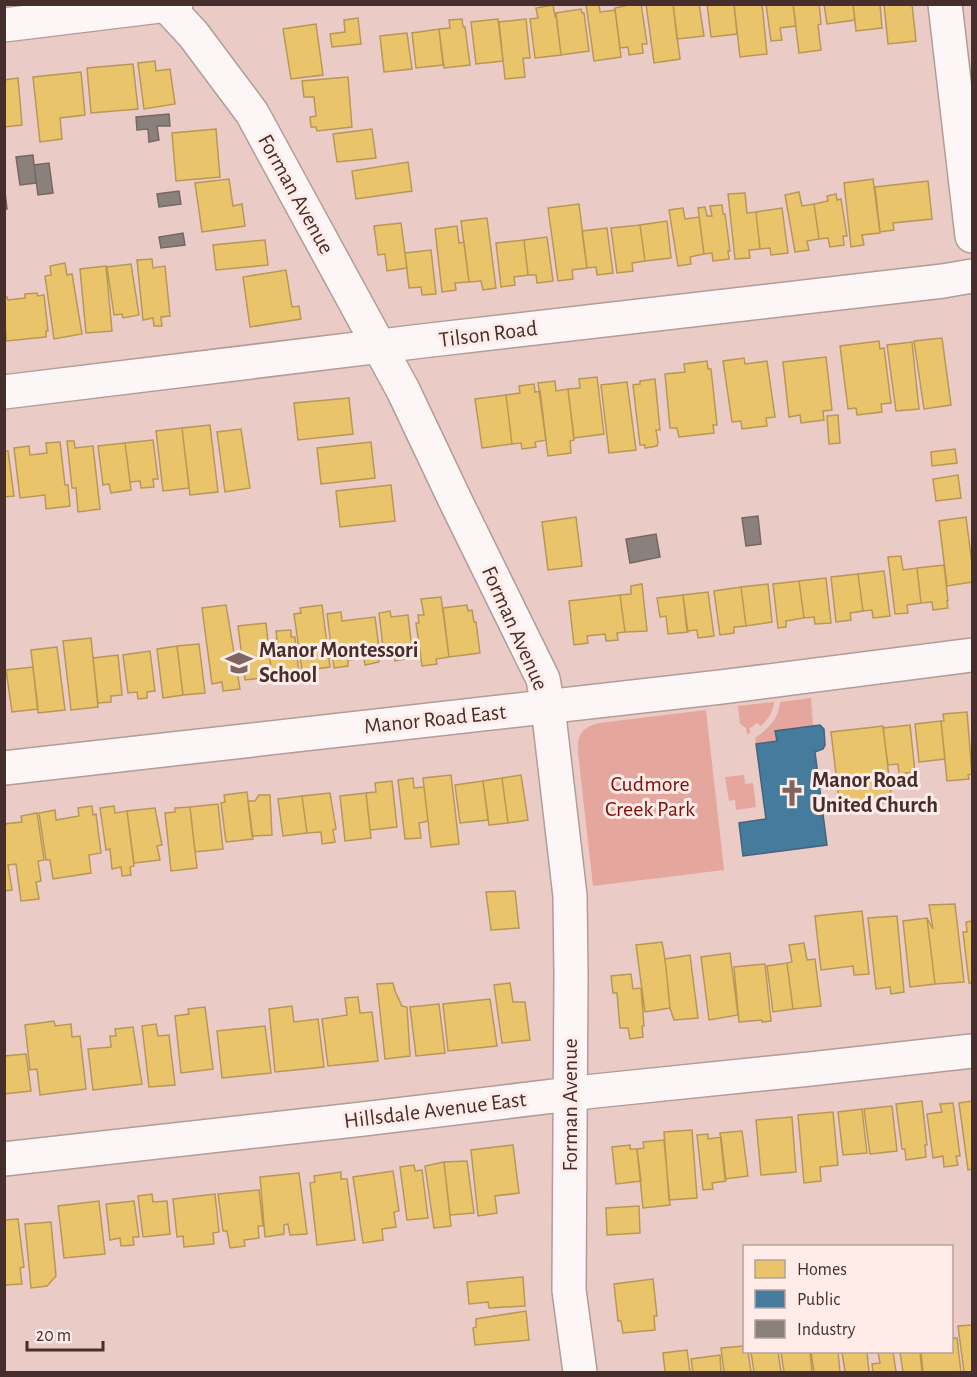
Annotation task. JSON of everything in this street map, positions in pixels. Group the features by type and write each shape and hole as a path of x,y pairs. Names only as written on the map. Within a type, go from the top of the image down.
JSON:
{"street":[{"path":"945,4 972,236"},
{"path":"4,25 169,5"},
{"name":"Forman Avenue","path":"169,5 252,113 403,390 543,679 570,896 569,1290 580,1372"},
{"name":"Tilson Road","path":"4,392 972,276"},
{"name":"Manor Road East","path":"4,768 739,685 972,655"},
{"name":"Hillsdale Avenue East","path":"4,1159 972,1051"}],"green space":[{"path":"811,698 813,726 776,731 777,741 756,744 755,738 775,718 780,702"},
{"path":"774,702 766,721 761,726 757,723 749,729 751,732 747,735 746,728 740,724 738,706"},
{"name":"Cudmore Creek Park","path":"706,710 724,870 593,886 578,753 581,733 588,727 599,723"},
{"path":"744,775 745,784 753,783 756,807 736,810 735,800 729,801 725,777"}],"building: Homes":[{"path":"586,4 599,4 600,12 615,10 621,57 594,61"},
{"path":"625,4 641,4 647,44 642,44 643,53 629,55 628,47 620,48 615,8 625,6"},
{"path":"646,4 673,4 680,59 654,63"},
{"path":"673,4 699,4 704,36 677,39"},
{"path":"707,4 734,4 737,34 711,37"},
{"path":"734,4 762,4 767,54 740,57"},
{"path":"766,4 793,4 796,26 780,28 782,40 771,41"},
{"path":"793,4 819,4 821,24 818,25 821,50 799,53"},
{"path":"824,4 853,4 855,20 827,24"},
{"path":"853,4 880,4 882,28 856,31"},
{"path":"884,4 912,4 916,41 888,44"},
{"path":"553,5 561,55 535,58 530,19 538,18 536,8"},
{"path":"581,9 584,13 589,51 561,55 556,13"},
{"path":"358,18 361,44 332,47 330,34 345,32 344,20"},
{"path":"462,19 470,65 444,68 439,29 450,28 449,20"},
{"path":"498,19 503,61 476,64 471,22"},
{"path":"526,19 530,58 523,58 525,77 505,79 499,22"},
{"path":"316,24 323,75 291,79 283,29"},
{"path":"439,29 443,65 416,68 412,33"},
{"path":"407,33 412,69 384,72 380,36"},
{"path":"155,61 156,71 170,69 175,104 144,109 138,63"},
{"path":"133,64 138,109 91,113 87,68"},
{"path":"81,72 85,115 60,118 62,139 40,142 33,77"},
{"path":"348,77 352,127 317,131 316,127 311,127 310,117 316,116 314,97 304,97 302,81"},
{"path":"18,78 22,125 4,127 4,80"},
{"path":"216,129 220,177 176,181 172,133"},
{"path":"372,129 376,158 337,162 333,134"},
{"path":"408,162 412,191 356,199 352,171"},
{"path":"229,179 233,206 242,204 245,226 202,232 195,183"},
{"path":"873,179 880,233 862,235 864,245 851,247 844,183"},
{"path":"928,181 932,219 893,223 894,230 880,232 875,187"},
{"path":"799,192 802,206 814,204 819,239 807,241 809,250 795,252 785,195"},
{"path":"745,193 747,213 756,212 760,249 749,250 750,258 735,259 728,194"},
{"path":"836,194 837,200 841,199 847,236 843,236 844,245 830,247 828,238 819,239 814,204 828,201 827,196"},
{"path":"579,204 587,268 572,270 573,279 558,281 548,208"},
{"path":"722,205 730,251 728,251 729,259 713,261 712,253 704,254 698,208 705,207 707,216 712,216 710,206"},
{"path":"683,208 685,219 699,217 704,254 690,257 691,264 678,266 669,210"},
{"path":"782,208 788,253 771,255 770,248 760,249 756,212"},
{"path":"487,218 496,288 483,290 481,281 469,282 461,221"},
{"path":"667,221 671,258 645,261 640,225"},
{"path":"401,223 407,268 387,271 385,254 378,255 374,226"},
{"path":"640,225 645,261 632,263 633,271 617,273 611,228"},
{"path":"457,226 459,243 464,242 469,282 455,283 456,290 442,292 435,229"},
{"path":"607,228 613,273 597,275 596,267 587,268 582,231"},
{"path":"547,237 553,281 537,283 536,275 528,275 524,240"},
{"path":"265,240 268,265 216,270 213,245"},
{"path":"524,240 528,275 514,277 515,285 501,287 496,243"},
{"path":"431,250 436,294 422,295 421,287 409,288 405,253"},
{"path":"152,259 153,268 165,266 170,316 161,317 162,326 154,326 153,318 143,320 137,260"},
{"path":"65,263 67,275 72,274 82,334 54,339 45,276 51,275 50,266"},
{"path":"131,264 139,315 123,318 122,314 114,315 107,267"},
{"path":"106,266 112,331 86,333 80,269"},
{"path":"286,270 292,307 299,306 301,319 250,327 243,277"},
{"path":"37,293 38,296 44,295 48,331 46,331 46,337 6,341 4,297 8,300 25,298 25,294"},
{"path":"942,338 951,405 924,409 914,341"},
{"path":"879,341 880,349 884,348 891,403 881,404 882,412 857,415 856,408 848,409 840,346"},
{"path":"912,342 919,409 896,411 887,345"},
{"path":"826,357 832,410 823,411 824,420 801,423 800,415 789,417 783,362"},
{"path":"744,358 745,364 767,361 775,417 766,418 767,426 742,429 741,421 732,422 723,361"},
{"path":"707,361 708,369 711,369 717,425 713,425 714,433 679,437 677,428 670,428 665,374 685,372 684,364"},
{"path":"597,377 604,434 574,438 568,389 580,388 579,379"},
{"path":"655,379 660,430 656,430 657,446 645,448 645,445 640,445 633,385 640,384 640,381"},
{"path":"555,381 556,391 568,389 574,440 570,441 571,453 548,456 538,383"},
{"path":"627,382 636,450 609,453 601,385"},
{"path":"534,384 535,392 540,391 546,440 535,442 536,447 522,449 521,443 512,444 506,395 520,393 519,386"},
{"path":"506,395 512,444 482,448 475,399"},
{"path":"349,398 353,434 298,440 294,403"},
{"path":"838,415 840,443 829,444 827,416"},
{"path":"210,425 218,492 190,495 182,428"},
{"path":"182,428 189,488 163,491 156,431"},
{"path":"241,429 250,488 225,492 217,432"},
{"path":"153,440 158,479 153,479 154,487 141,488 140,481 130,482 125,443"},
{"path":"67,441 74,441 75,448 93,446 100,509 78,512 76,488 72,488"},
{"path":"60,442 70,506 46,509 45,495 20,498 14,448 29,446 30,455 47,453 46,443"},
{"path":"371,442 375,478 321,484 317,448"},
{"path":"125,443 131,490 111,493 109,484 103,485 98,446"},
{"path":"955,449 957,463 932,466 931,452"},
{"path":"4,451 8,451 14,496 4,497"},
{"path":"958,475 961,498 936,501 933,479"},
{"path":"391,485 395,521 340,527 336,491"},
{"path":"576,517 582,566 548,570 542,522"},
{"path":"966,517 972,582 947,586 939,521"},
{"path":"901,556 903,570 917,568 921,603 907,605 908,613 895,614 888,557"},
{"path":"944,565 948,608 933,610 932,602 921,603 917,568"},
{"path":"884,571 890,616 873,618 872,610 863,611 858,574"},
{"path":"858,574 863,611 850,613 851,620 836,622 831,577"},
{"path":"826,578 831,623 815,624 814,617 804,618 799,581"},
{"path":"799,581 804,618 786,621 786,627 778,628 773,584"},
{"path":"642,584 647,631 625,632 620,595 631,594 631,586"},
{"path":"768,584 772,622 746,626 741,587"},
{"path":"741,587 746,626 734,627 734,633 720,635 714,591"},
{"path":"708,592 714,636 698,638 697,630 687,631 683,595"},
{"path":"620,595 625,632 617,633 618,640 606,641 605,634 587,636 588,643 574,645 569,601"},
{"path":"683,595 688,632 668,634 666,616 660,617 657,598"},
{"path":"441,597 449,657 436,659 437,664 422,666 416,623 419,623 418,615 424,615 421,599"},
{"path":"226,605 240,689 223,691 222,682 212,684 202,608"},
{"path":"322,605 330,667 302,671 294,614 301,613 300,608"},
{"path":"467,605 468,611 472,610 474,622 476,622 480,653 449,657 443,608"},
{"path":"390,611 391,617 408,615 413,658 395,661 394,654 384,655 379,613"},
{"path":"341,612 342,621 375,617 379,662 365,665 364,658 348,660 348,666 334,668 327,614"},
{"path":"266,623 272,677 245,680 238,626"},
{"path":"291,630 291,637 295,637 299,674 297,674 297,682 281,684 280,676 272,677 268,641 277,639 276,631"},
{"path":"91,638 98,707 71,710 63,641"},
{"path":"199,644 205,693 183,695 177,646"},
{"path":"177,646 183,695 163,698 157,649"},
{"path":"57,647 65,710 38,713 31,650"},
{"path":"150,651 155,691 147,692 147,698 138,699 137,692 128,693 123,655"},
{"path":"118,655 122,695 111,696 111,702 98,703 93,658"},
{"path":"33,667 38,709 12,712 6,670"},
{"path":"967,712 972,774 968,775 969,779 947,781 941,721 944,721 943,714"},
{"path":"941,721 945,759 919,762 915,724"},
{"path":"910,725 915,772 899,774 898,764 888,765 883,728"},
{"path":"883,726 892,802 840,808 831,732"},
{"path":"451,775 459,844 431,847 423,778"},
{"path":"521,775 528,820 508,823 502,778"},
{"path":"413,778 414,788 424,787 428,821 419,823 421,838 405,839 398,780"},
{"path":"502,778 508,823 489,825 483,781"},
{"path":"392,781 397,827 370,830 366,793 376,792 375,783"},
{"path":"483,781 488,820 460,823 455,785"},
{"path":"247,792 253,839 226,842 221,803 225,802 224,795"},
{"path":"330,793 336,829 333,830 335,842 322,844 321,832 307,833 302,796"},
{"path":"366,793 371,838 345,841 340,796"},
{"path":"259,795 270,795 272,835 252,836 248,801 255,801"},
{"path":"302,796 307,833 283,836 278,799"},
{"path":"218,804 223,849 195,852 190,807"},
{"path":"92,806 93,815 96,814 101,853 89,855 91,873 53,879 50,860 46,860 39,813 55,810 56,820 79,816 78,808"},
{"path":"114,806 115,813 127,811 134,866 130,867 131,875 122,876 121,867 112,869 110,849 106,850 100,808"},
{"path":"190,807 197,868 171,871 165,813 175,812 175,808"},
{"path":"155,808 162,845 157,846 160,860 134,863 127,811"},
{"path":"37,813 44,860 38,861 41,881 36,882 39,899 21,901 16,864 8,865 12,890 4,891 4,824 22,822 21,816"},
{"path":"515,891 519,928 491,930 486,892"},
{"path":"955,904 964,982 935,984 927,918 933,929 929,905"},
{"path":"862,911 869,974 854,975 853,966 821,970 815,916"},
{"path":"897,916 904,992 891,994 890,987 876,989 868,918"},
{"path":"927,918 935,984 910,987 903,921"},
{"path":"972,921 972,983 969,983 963,932 967,932 966,922"},
{"path":"662,942 670,1008 645,1012 636,945"},
{"path":"804,943 807,960 815,959 821,1006 793,1009 787,963 792,962 789,945"},
{"path":"730,953 738,1015 709,1020 701,957"},
{"path":"690,955 698,1018 674,1020 670,1008 665,959"},
{"path":"787,963 793,1009 773,1012 767,966"},
{"path":"765,964 771,1021 739,1022 734,967"},
{"path":"631,974 633,989 641,988 644,1026 642,1026 643,1037 630,1039 628,1028 620,1028 617,993 613,993 611,976"},
{"path":"393,983 402,1006 407,1007 410,1056 385,1059 377,984"},
{"path":"510,983 513,1002 525,1002 530,1040 502,1043 494,985"},
{"path":"358,997 360,1013 372,1012 378,1061 328,1066 322,1019 347,1015 345,998"},
{"path":"490,999 497,1046 448,1051 443,1004"},
{"path":"439,1004 445,1053 416,1056 410,1007"},
{"path":"292,1006 294,1022 318,1019 324,1067 275,1072 269,1009"},
{"path":"205,1007 213,1069 181,1073 175,1016 189,1014 188,1009"},
{"path":"54,1021 55,1026 71,1024 72,1037 80,1036 86,1089 40,1095 37,1069 30,1070 25,1025"},
{"path":"156,1024 158,1036 169,1035 175,1085 149,1087 142,1026"},
{"path":"265,1026 271,1073 222,1078 217,1031"},
{"path":"133,1027 142,1084 93,1090 88,1049 111,1047 110,1036 116,1036 115,1029"},
{"path":"26,1054 31,1091 4,1094 4,1056"},
{"path":"922,1101 927,1145 925,1145 926,1157 906,1160 905,1149 902,1149 896,1104"},
{"path":"972,1101 972,1169 968,1170 959,1103"},
{"path":"953,1103 960,1156 956,1156 958,1165 944,1167 943,1156 933,1158 927,1114 942,1112 940,1104"},
{"path":"892,1106 897,1151 870,1154 864,1109"},
{"path":"862,1109 867,1153 843,1155 838,1112"},
{"path":"833,1112 838,1165 820,1167 821,1181 804,1183 798,1115"},
{"path":"792,1117 796,1172 761,1175 756,1120"},
{"path":"692,1130 697,1198 669,1200 664,1132"},
{"path":"742,1131 748,1176 725,1179 720,1133"},
{"path":"708,1134 708,1139 721,1137 726,1181 712,1183 713,1189 703,1190 697,1135"},
{"path":"664,1140 670,1205 643,1208 637,1149 644,1148 643,1142"},
{"path":"513,1145 519,1193 495,1196 497,1213 478,1216 471,1150"},
{"path":"630,1145 630,1149 637,1149 641,1181 616,1184 612,1147"},
{"path":"467,1161 474,1213 450,1215 444,1162"},
{"path":"444,1162 451,1226 434,1228 425,1166"},
{"path":"414,1165 415,1171 422,1170 428,1218 407,1220 400,1167"},
{"path":"393,1171 399,1211 394,1212 396,1227 382,1229 383,1240 363,1243 353,1177"},
{"path":"341,1172 341,1179 347,1179 355,1240 317,1245 310,1183 315,1182 314,1176"},
{"path":"299,1173 307,1234 290,1235 288,1224 284,1225 284,1234 265,1237 260,1177"},
{"path":"259,1190 263,1226 258,1226 259,1238 244,1240 245,1246 230,1248 227,1231 223,1231 218,1194"},
{"path":"152,1194 153,1202 167,1201 170,1234 143,1237 138,1196"},
{"path":"215,1194 219,1232 213,1233 214,1244 184,1247 183,1236 177,1237 173,1199"},
{"path":"99,1201 105,1254 64,1258 58,1206"},
{"path":"134,1201 139,1237 133,1237 134,1245 121,1246 120,1238 110,1240 106,1204"},
{"path":"639,1206 640,1233 607,1235 606,1208"},
{"path":"18,1219 24,1267 20,1268 22,1284 4,1285 4,1220"},
{"path":"51,1222 56,1276 47,1286 31,1288 25,1224"},
{"path":"523,1277 525,1306 489,1308 488,1302 469,1304 467,1282"},
{"path":"653,1279 657,1316 654,1316 655,1330 623,1333 621,1321 618,1321 614,1284"},
{"path":"526,1311 529,1340 475,1345 473,1328 476,1327 476,1319"},
{"path":"972,1325 972,1372 964,1372 958,1326"},
{"path":"953,1338 957,1338 961,1372 923,1372 921,1353 953,1353"},
{"path":"743,1346 743,1353 748,1353 751,1372 724,1372 721,1348"},
{"path":"687,1350 690,1372 665,1372 663,1353"},
{"path":"751,1353 778,1353 781,1372 754,1372"},
{"path":"781,1353 810,1353 812,1372 784,1372"},
{"path":"811,1353 838,1353 840,1372 814,1372"},
{"path":"842,1353 867,1353 869,1372 845,1372"},
{"path":"878,1353 893,1353 896,1372 873,1372 872,1364 880,1363"},
{"path":"900,1353 920,1353 922,1372 903,1372"},
{"path":"720,1355 721,1372 693,1372 691,1359"}],"building: Public":[{"name":"Manor Road United Church","path":"820,725 824,729 825,745 823,749 815,752 827,845 743,856 739,823 766,819 756,744 777,741 775,731"}],"building: Industry":[{"path":"169,114 170,126 157,126 159,140 149,142 148,129 137,130 136,117"},
{"path":"33,155 36,183 20,185 16,157"},
{"path":"49,163 53,193 38,195 34,165"},
{"path":"4,183 7,209 4,209"},
{"path":"179,191 181,204 159,207 157,194"},
{"path":"183,233 185,245 161,248 159,237"},
{"path":"758,516 761,544 746,546 742,518"},
{"path":"656,534 660,557 630,563 626,539"}],"place":[{"name":"Manor Montessori School","path":"239,663"},
{"name":"Manor Road United Church","path":"792,793"}]}
